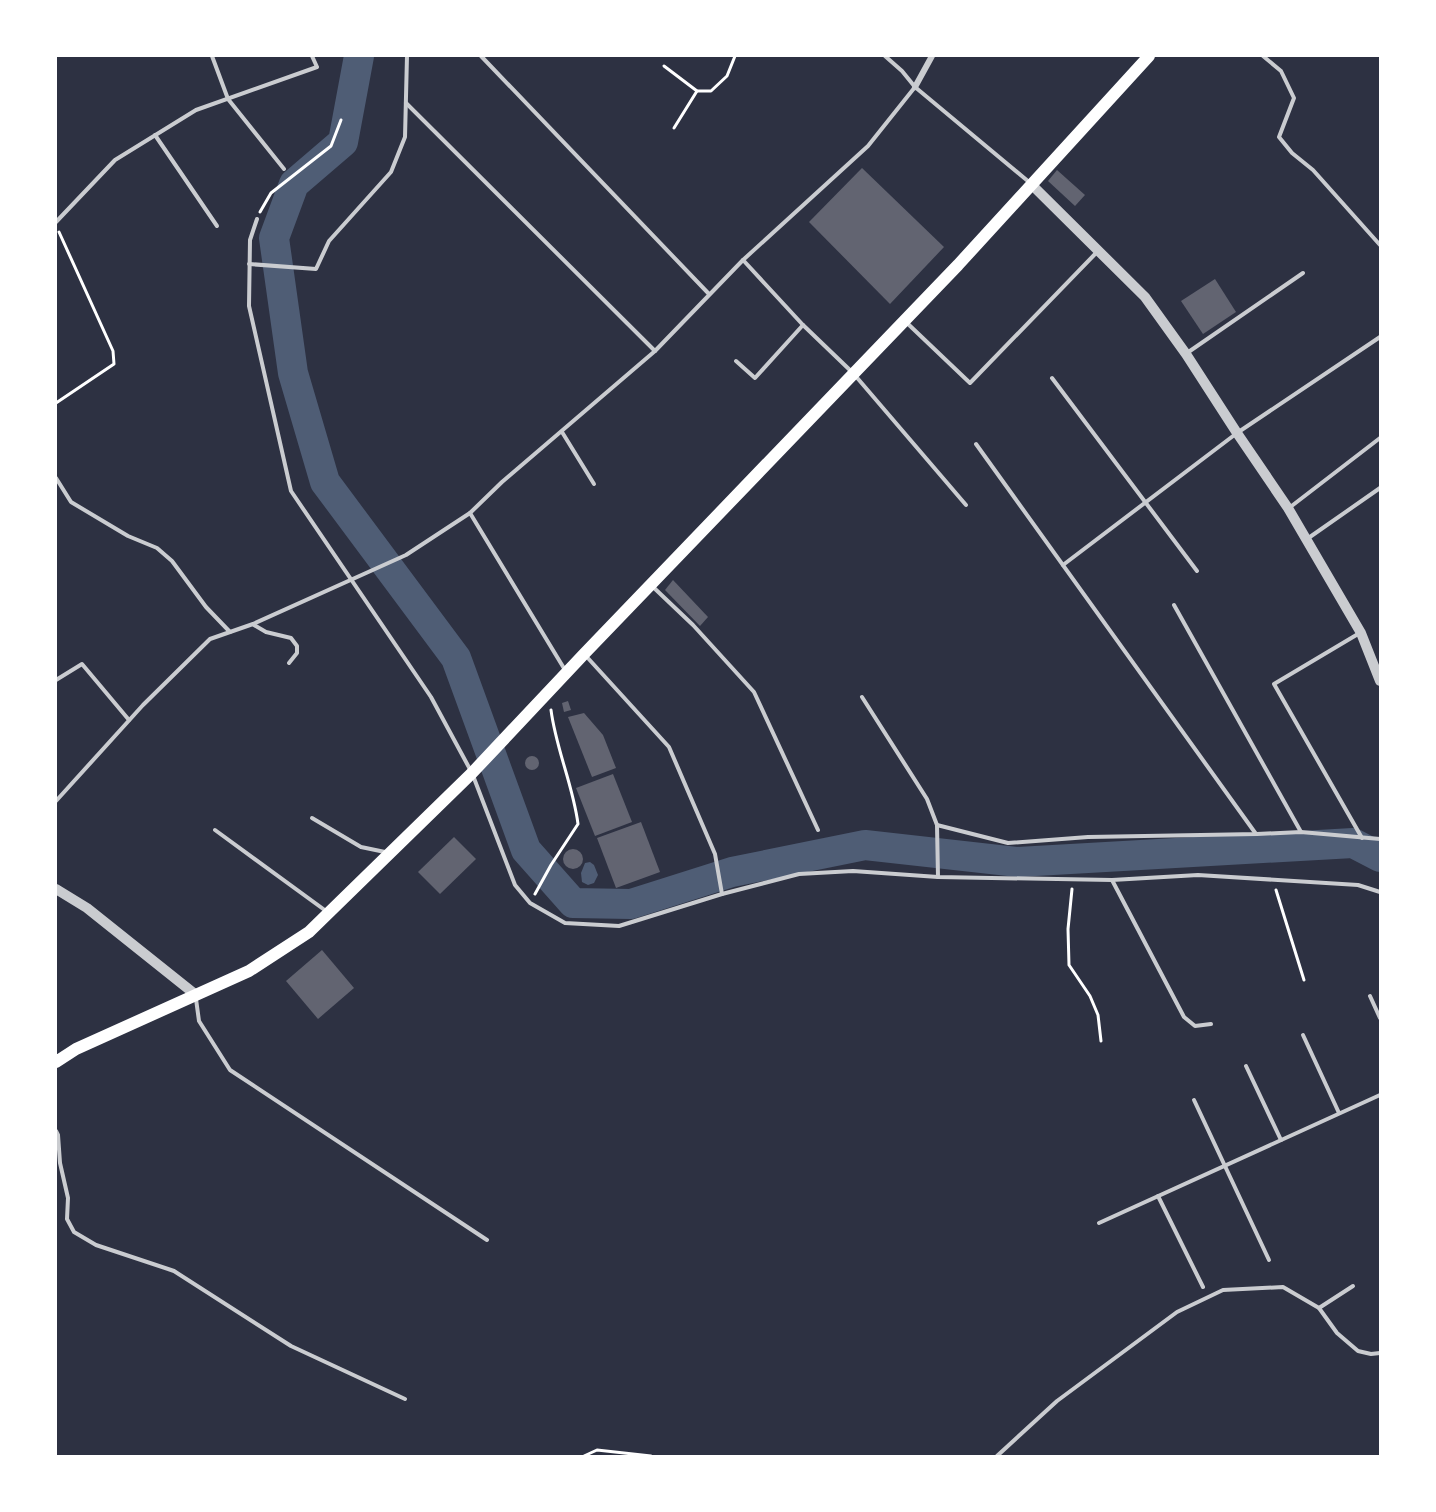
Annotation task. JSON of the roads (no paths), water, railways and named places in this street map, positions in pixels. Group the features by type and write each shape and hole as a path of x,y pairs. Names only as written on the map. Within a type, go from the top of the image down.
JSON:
{"main road":[{"path":"56,1062 76,1049 249,971 309,933 472,773 567,674 904,320 1149,56"}],"street":[{"path":"915,87 932,56"},
{"path":"1032,184 1145,297 1186,354 1307,540 1361,633 1380,681"},
{"path":"56,889 87,908 196,995"}],"lane":[{"path":"212,56 228,99 284,169"},
{"path":"56,223 115,160 196,110 317,67 312,56"},
{"path":"249,264 316,268 329,241 391,172 405,137 407,56"},
{"path":"481,56 709,294"},
{"path":"885,56 915,87 1032,184"},
{"path":"1263,56 1281,71 1294,98 1279,137 1292,153 1313,170 1380,245"},
{"path":"56,801 129,720 210,639 254,624 406,555 470,513 502,482 655,351 743,260 868,146 915,87"},
{"path":"406,103 655,351"},
{"path":"155,135 217,226"},
{"path":"256,219 250,240 249,306 291,490 431,697 472,773 515,885 530,903 565,923 619,926 722,894 799,874 853,871 938,877 1112,880 1198,875 1358,885 1380,892"},
{"path":"904,320 970,383 1099,250"},
{"path":"743,260 803,325 853,373 966,505"},
{"path":"1186,354 1303,273"},
{"path":"736,361 754,378 803,325"},
{"path":"1063,565 1237,433 1380,337"},
{"path":"1052,378 1197,571"},
{"path":"562,432 594,484"},
{"path":"1288,508 1380,438"},
{"path":"976,444 1257,834"},
{"path":"56,478 71,502 128,536 157,548 172,561 206,607 230,632"},
{"path":"1307,540 1380,488"},
{"path":"470,513 567,674"},
{"path":"651,585 693,625 754,692 818,830"},
{"path":"1174,605 1301,832"},
{"path":"254,624 266,632 291,638 297,645 297,653 289,663"},
{"path":"1361,633 1274,684 1362,838"},
{"path":"584,654 669,747 715,854 722,894"},
{"path":"56,680 82,664 129,720"},
{"path":"862,697 927,798 937,825 938,877"},
{"path":"312,818 361,847 392,853"},
{"path":"937,825 1008,843 1088,837 1301,832 1380,839"},
{"path":"215,830 329,914"},
{"path":"1112,880 1184,1017 1195,1026 1211,1024"},
{"path":"196,995 199,1021 230,1070 488,1240"},
{"path":"1370,996 1380,1018"},
{"path":"1303,1035 1339,1114"},
{"path":"1246,1066 1281,1140"},
{"path":"1099,1223 1380,1095"},
{"path":"1194,1100 1269,1260"},
{"path":"56,1131 60,1163 69,1198 67,1220 74,1232 96,1245 174,1271 291,1346 405,1399"},
{"path":"1158,1196 1203,1287"},
{"path":"1319,1308 1353,1286"},
{"path":"998,1456 1057,1401 1177,1312 1223,1290 1283,1287 1319,1308 1337,1333 1358,1351 1371,1354 1380,1353"}],"water":[{"path":"590,862 594,865 598,875 594,883 588,885 582,882 581,873 585,863"}],"waterway":[{"path":"359,56 343,142 294,184 274,238 293,373 325,482 456,658 526,850 573,903 631,904 732,872 865,845 1018,862 1353,843 1380,857"}]}
